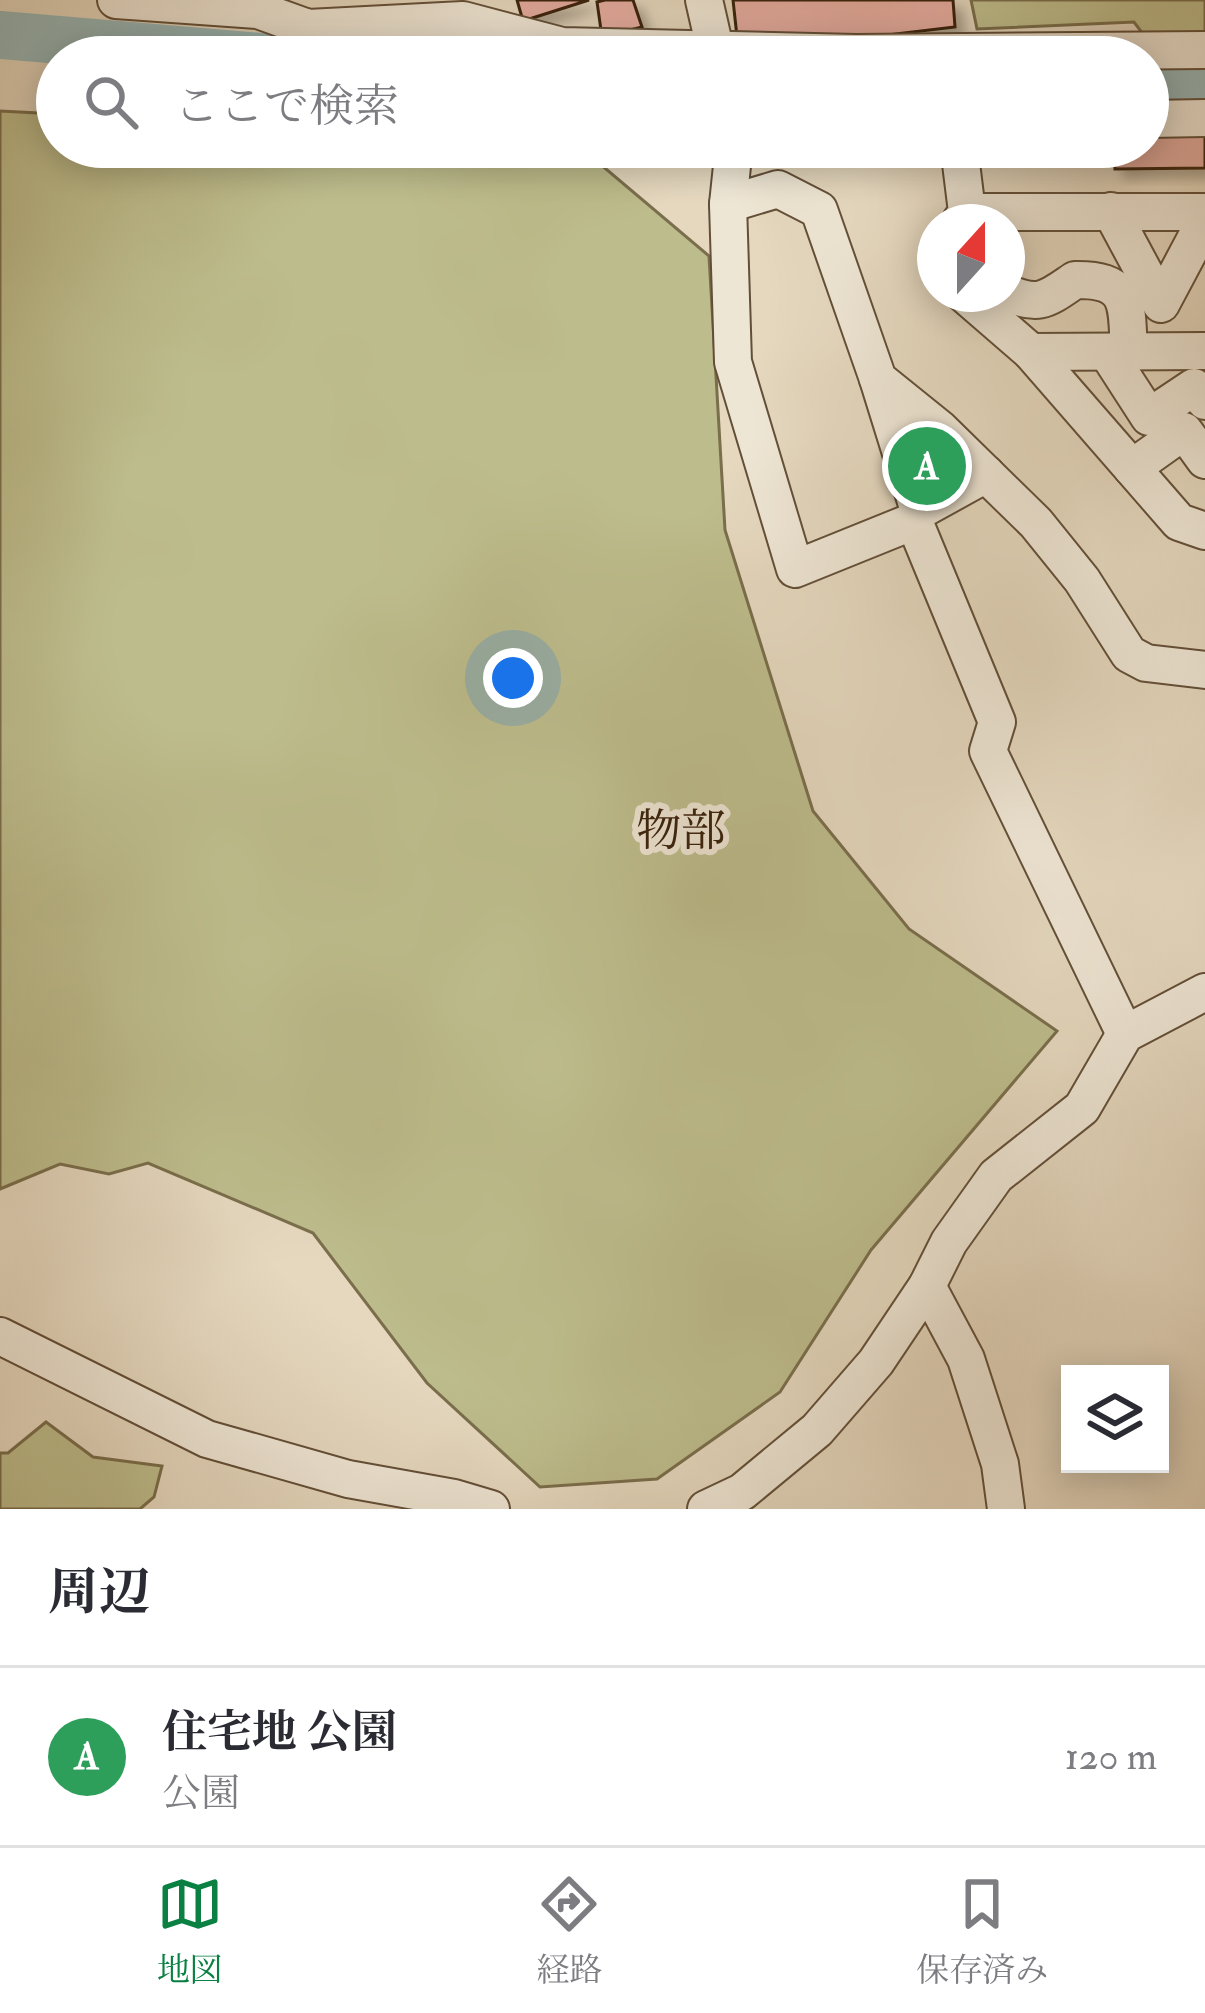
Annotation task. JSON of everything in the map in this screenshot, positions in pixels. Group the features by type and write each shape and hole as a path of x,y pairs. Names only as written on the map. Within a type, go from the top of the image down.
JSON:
{"street":[{"path":"116,0 258,10 308,28 463,20 524,36"},
{"path":"704,0 712,36"},
{"path":"1169,50 1205,50"},
{"path":"1169,119 1205,118"},
{"path":"732,168 728,204 734,362 795,569 917,516 986,474"},
{"path":"965,168 975,204"},
{"path":"728,204 778,189 819,209 878,379 917,516 997,722 988,751 1125,1034"},
{"path":"1025,215 1111,212 1205,217 1161,304 1111,212"},
{"path":"1025,299 1047,300 1075,280 1106,283 1120,292 1129,310 1118,352 1149,417 1194,387 1205,401"},
{"path":"985,312 1031,352 1132,469 1190,524 1194,548 1205,553"},
{"path":"1031,352 1205,351"},
{"path":"878,379 910,402 1063,554 1129,655 1146,663 1205,670"},
{"path":"1132,469 1184,430 1205,460"},
{"path":"706,1509 742,1492 817,1430 876,1362 927,1286 949,1242 996,1176 1082,1108 1125,1034 1205,992"},
{"path":"927,1286 966,1359 1000,1464 1006,1509"},
{"path":"0,1336 207,1439 348,1479 491,1509"}],"shaded area":[{"path":"971,0 1205,0 1205,34 1143,34 1134,22 977,29"},
{"path":"0,111 36,113 36,168 605,168 709,256 725,530 813,811 909,929 1057,1031 871,1250 780,1392 657,1479 540,1487 427,1383 313,1233 148,1163 109,1174 60,1164 0,1189"},
{"path":"46,1422 93,1457 162,1466 154,1497 140,1509 0,1509 0,1453 8,1453"}],"building":[{"path":"517,0 589,0 523,21"},
{"path":"633,0 642,27 602,36 597,2"},
{"path":"733,0 953,0 955,27 879,36 737,36"},
{"path":"1205,111 1205,168 1115,169 1169,168 1169,112"}],"waterway":[{"path":"0,35 36,38"},
{"path":"1169,85 1205,84"}],"place":[{"name":"住宅地 公園","path":"927,466"}],"district":[{"name":"物部","path":"681,832"}]}
